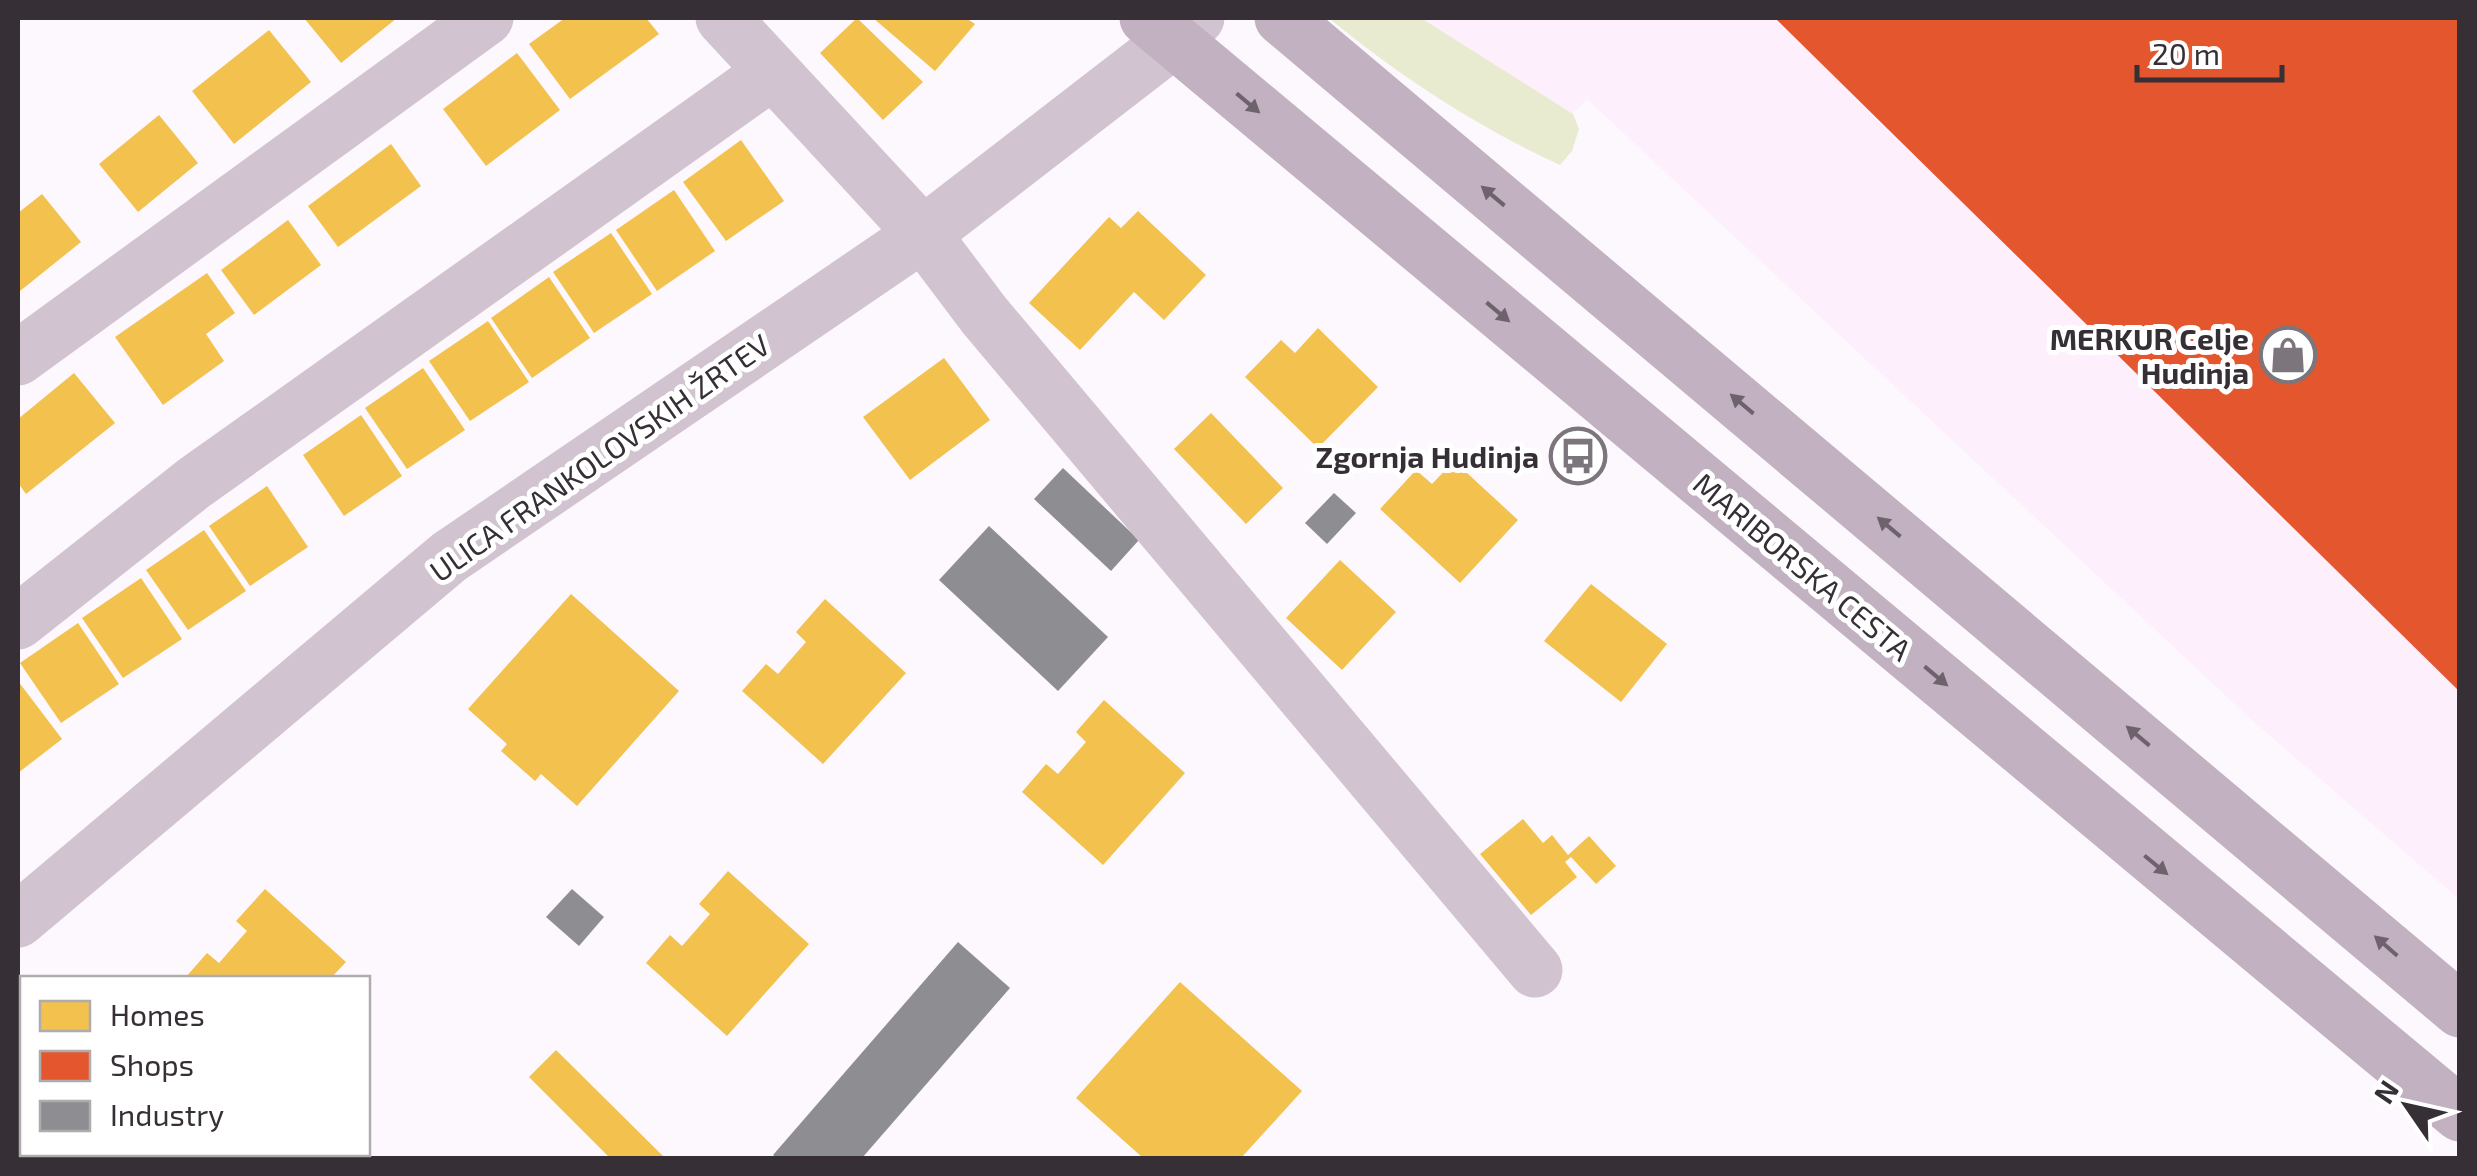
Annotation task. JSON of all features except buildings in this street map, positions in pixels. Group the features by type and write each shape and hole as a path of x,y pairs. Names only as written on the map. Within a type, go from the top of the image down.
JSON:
{"main road":[{"path":"1282,18 2460,1010"},
{"name":"MARIBORSKA CESTA","path":"1172,25 2460,1114"}],"street":[{"path":"18,358 486,18"},
{"path":"723,18 923,234 984,316 1535,970"},
{"name":"ULICA FRANKOLOVSKIH ŽRTEV","path":"18,920 449,557 923,234 1172,25"},
{"path":"18,622 194,483 771,73"}],"shaded area":[{"path":"1421,18 2459,18 2459,899 2255,723 1587,99 1573,114"}],"green space":[{"path":"1329,18 1421,18 1573,114 1579,129 1572,151 1560,165 1499,134 1411,80"}],"place":[{"name":"MERKUR Celje Hudinja","path":"2288,355"},
{"name":"Zgornja Hudinja","path":"1578,456"}]}
